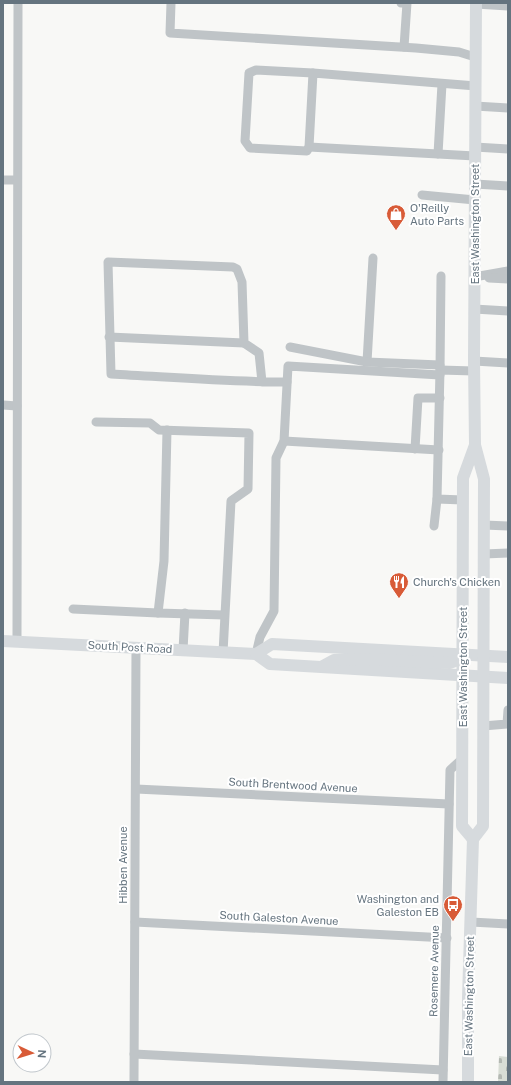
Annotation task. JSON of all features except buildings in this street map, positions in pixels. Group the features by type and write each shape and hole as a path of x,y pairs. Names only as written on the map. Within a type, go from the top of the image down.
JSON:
{"main road":[{"name":"East Washington Street","path":"470,656 484,641 484,479 475,445 474,366 476,3"},
{"name":"East Washington Street","path":"468,1082 468,992 473,839 483,826 483,726 470,656 463,500 463,478 475,445"},
{"name":"South Post Road","path":"3,640 256,654 270,664 508,678"},
{"path":"256,654 272,644 470,656 508,656"},
{"name":"East Washington Street","path":"470,656 473,676 462,759 462,826 473,839"},
{"path":"322,667 334,660 363,658 450,663 470,656"}],"street":[{"path":"17,641 18,3"},
{"path":"171,3 170,33 404,47 459,52 476,57"},
{"path":"401,3 407,3 404,47"},
{"path":"476,3 508,6"},
{"path":"313,73 309,147 307,151 250,148 245,142 249,73 256,70 313,73 476,86"},
{"path":"438,154 442,84"},
{"path":"476,106 508,108"},
{"path":"309,147 438,154 508,149"},
{"path":"3,180 17,180"},
{"path":"475,184 508,186"},
{"path":"422,195 475,200"},
{"path":"367,362 373,258"},
{"path":"244,342 242,282 237,269 225,267 108,262 111,374 287,382"},
{"path":"474,276 508,270"},
{"path":"434,526 437,499 439,450 442,276"},
{"path":"474,276 508,279"},
{"path":"474,309 508,311"},
{"path":"109,337 244,342 259,353 262,382"},
{"path":"290,347 367,362 440,370"},
{"path":"256,654 260,637 274,611 276,458 284,441 288,366 440,370 508,363"},
{"path":"415,449 418,398 440,398"},
{"path":"3,405 17,406"},
{"path":"96,422 150,423 159,430 249,433 248,489 232,501 224,614 223,653"},
{"path":"158,612 164,561 167,430"},
{"path":"284,441 439,450"},
{"path":"437,499 463,500"},
{"path":"484,525 508,526"},
{"path":"484,554 508,553"},
{"path":"74,609 185,614 224,614"},
{"path":"184,650 185,614"},
{"name":"Hibben Avenue","path":"134,1082 136,648"},
{"path":"483,726 507,724 508,710"},
{"name":"Rosemere Avenue","path":"443,1082 450,770 462,759"},
{"name":"South Brentwood Avenue","path":"136,789 449,804"},
{"name":"South Galeston Avenue","path":"135,922 447,938"},
{"path":"471,922 508,924"},
{"path":"134,1054 443,1070"}],"green space":[{"path":"499,1056 508,1057 508,1082 498,1082"}],"place":[{"name":"O'Reilly Auto Parts","path":"396,231"},
{"name":"Church's Chicken","path":"399,599"},
{"name":"Washington and Galeston EB","path":"453,922"}]}
